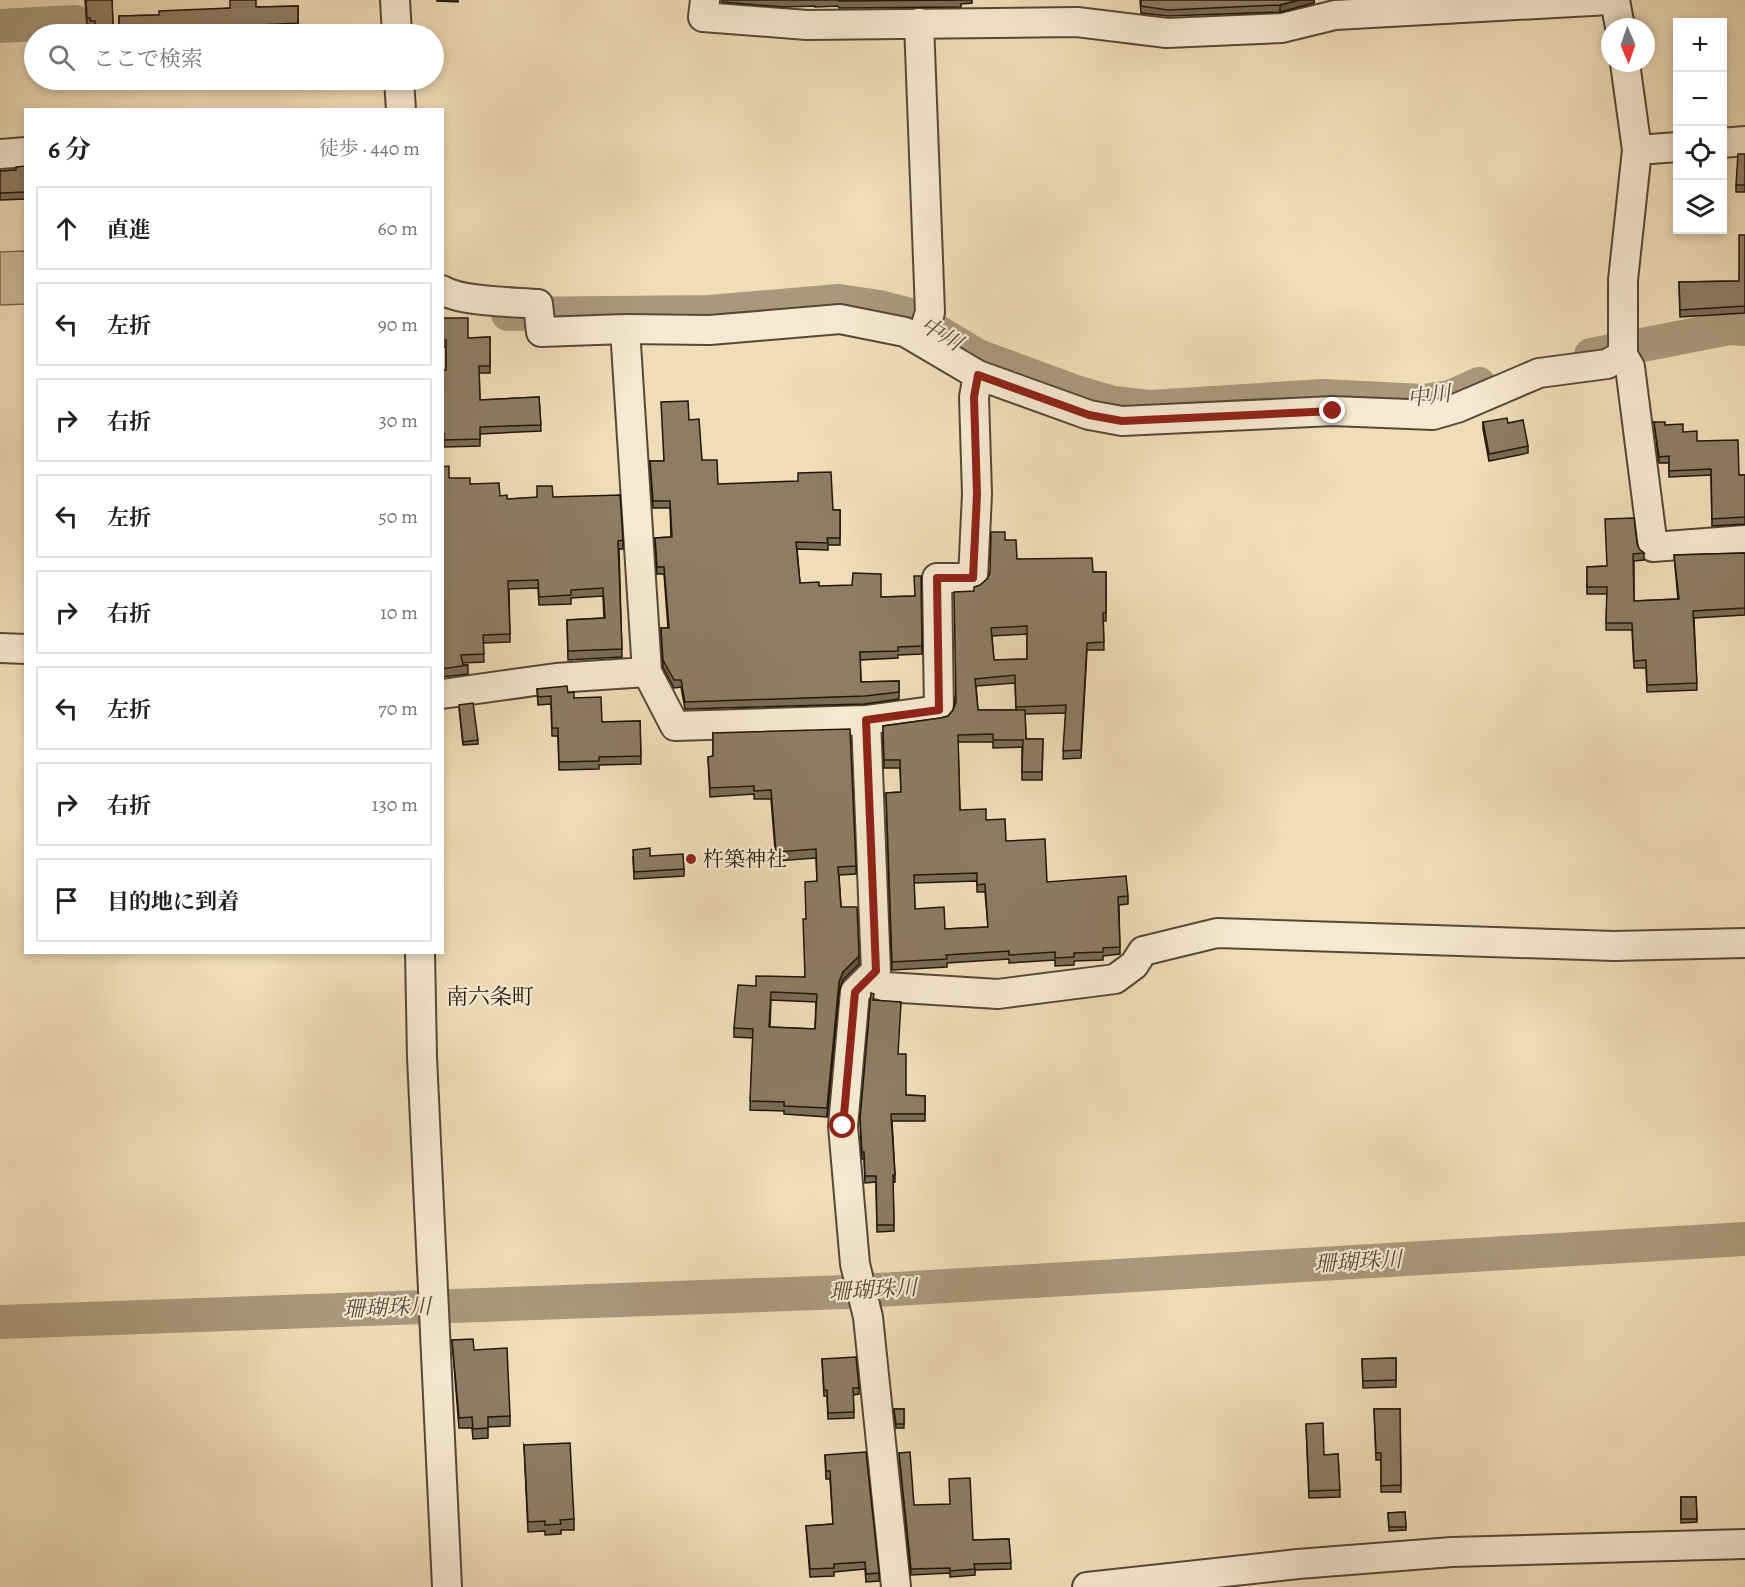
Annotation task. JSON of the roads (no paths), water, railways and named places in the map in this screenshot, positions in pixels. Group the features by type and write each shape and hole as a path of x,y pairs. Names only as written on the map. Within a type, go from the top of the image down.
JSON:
{"street":[{"path":"395,0 396,24"},
{"path":"705,0 703,17 807,25 1077,22 1167,33 1282,28 1335,8 1610,0"},
{"path":"1615,0 1618,18"},
{"path":"919,23 930,312 921,341"},
{"path":"1626,72 1637,150 1623,280 1623,355 1630,367 1653,547 1745,540"},
{"path":"400,90 401,108"},
{"path":"1727,143 1745,141"},
{"path":"1637,150 1673,147"},
{"path":"0,154 24,152"},
{"path":"444,291 448,294 487,300 538,304 541,332 625,329 710,330 840,319 905,332 978,375 1089,415 1122,421 1333,411 1433,415 1457,408 1539,373 1606,364 1623,355"},
{"path":"625,329 647,672 675,726 866,720 939,710 937,578 973,578 977,494 974,397 978,375"},
{"path":"0,648 24,649"},
{"path":"444,694 556,678 647,672"},
{"path":"866,720 876,971 855,992 843,1126 855,1264 868,1317 896,1587"},
{"path":"867,981 886,987 998,994 1115,979 1134,965 1143,951 1217,933 1614,946 1745,943"},
{"path":"420,954 422,1069 447,1587"},
{"path":"1087,1587 1298,1564 1452,1552 1745,1544"}],"waterway":[{"name":"中川","path":"38,24 75,22 77,24"},
{"name":"中川","path":"0,26 24,25"},
{"name":"中川","path":"508,314 709,312 839,301 879,307 910,315 978,356 1073,391 1113,403 1150,407 1323,396 1423,401 1450,397 1479,384"},
{"name":"中川","path":"1591,355 1729,328 1745,329"},
{"name":"珊瑚珠川","path":"0,1322 845,1292 1745,1239"}],"place":[{"name":"杵築神社","path":"691,859"}],"district":[{"name":"南六条町","path":"490,997"}]}
